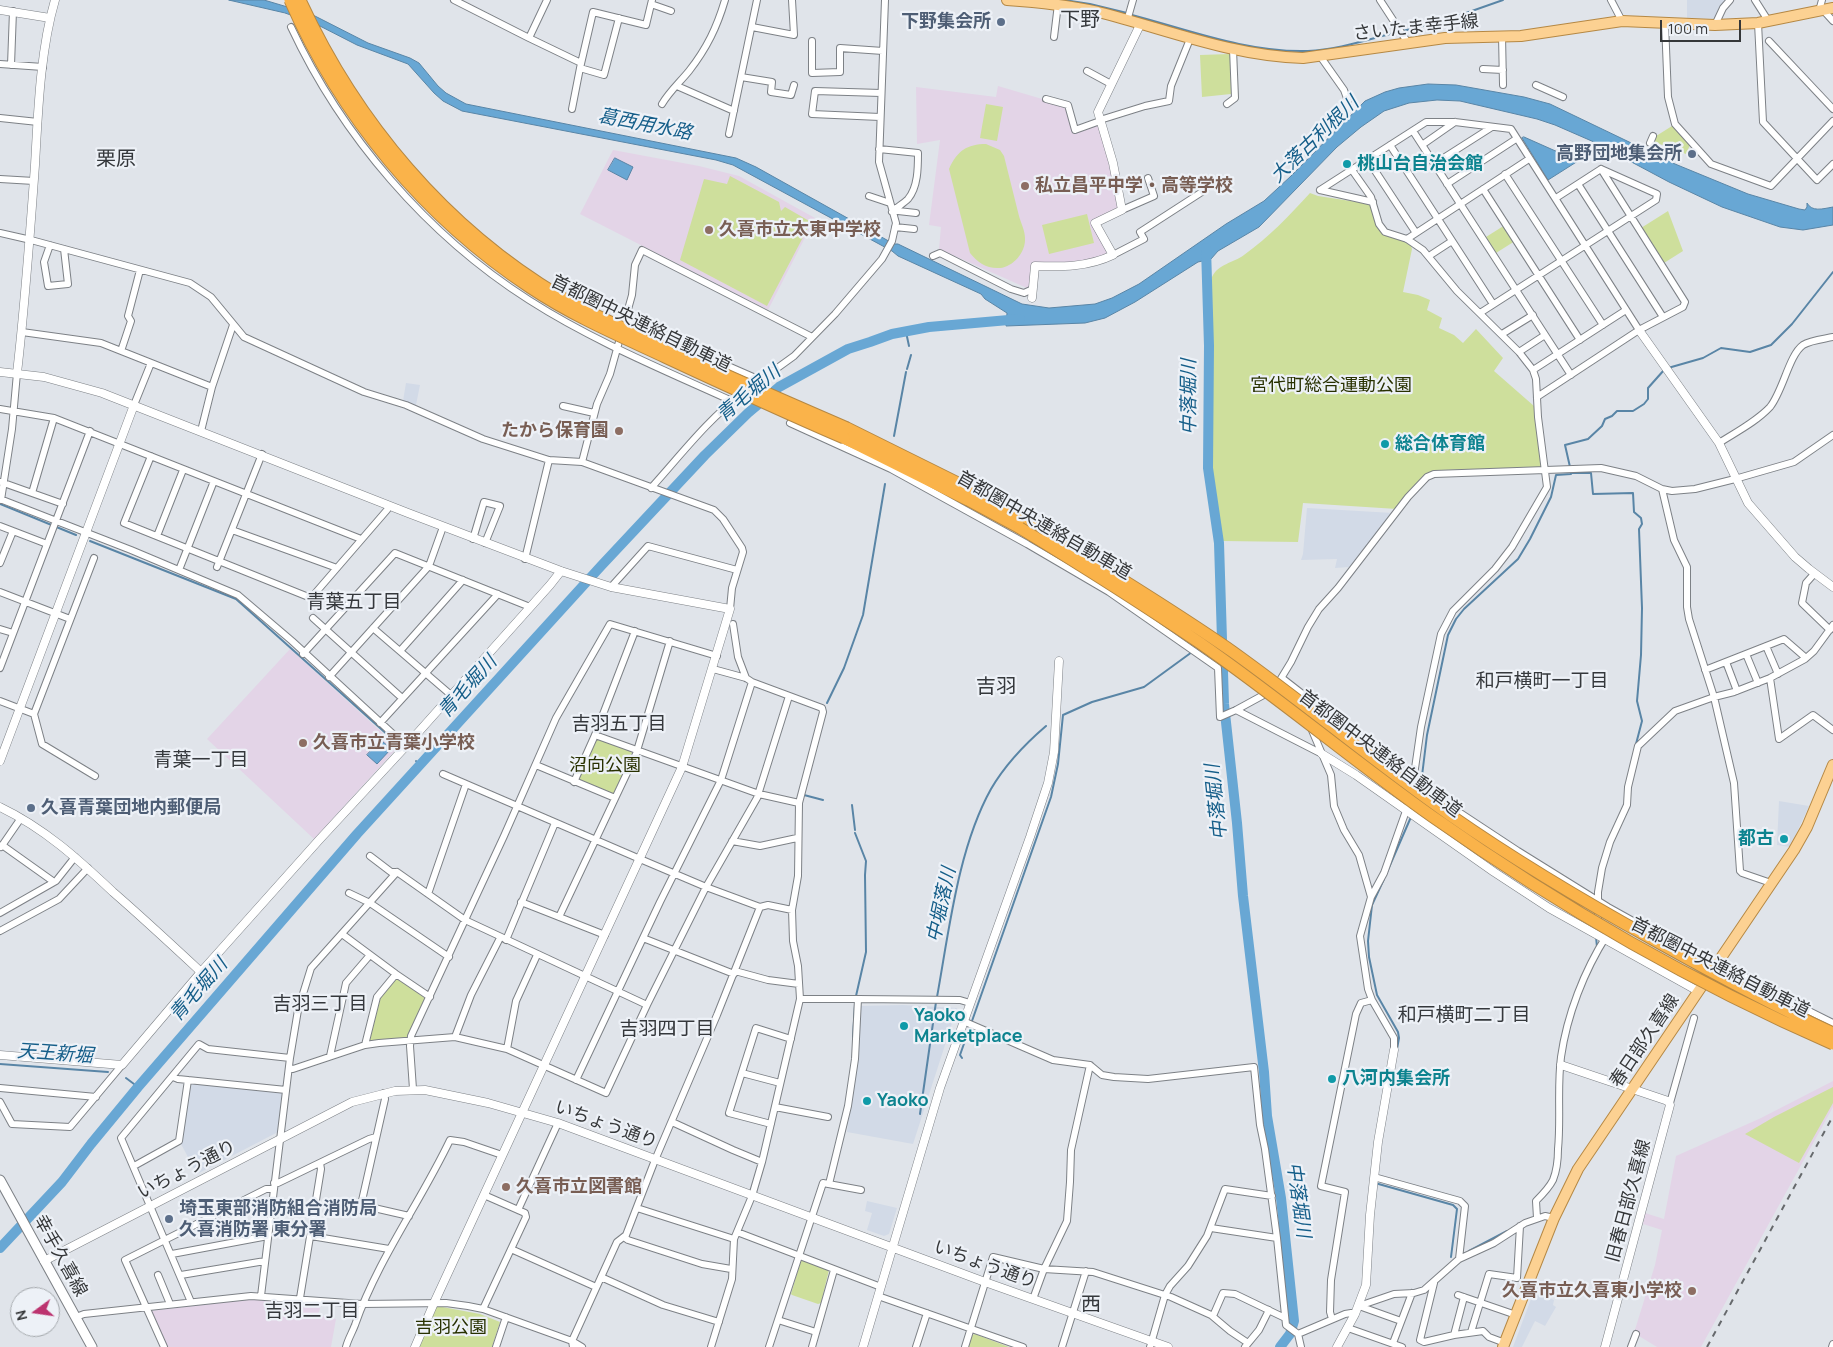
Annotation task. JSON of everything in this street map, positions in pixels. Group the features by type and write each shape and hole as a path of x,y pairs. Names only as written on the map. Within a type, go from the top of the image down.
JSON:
{"highway":[{"name":"首都圏中央連絡自動車道","path":"290,0 323,65 346,103 382,153 451,226 489,258 531,289 611,332 879,455 1020,528 1093,572 1200,643 1435,818 1581,913 1711,985 1833,1044"},
{"name":"首都圏中央連絡自動車道","path":"300,0 316,35 337,72 383,139 426,189 456,219 494,251 536,281 582,308 672,351 892,450 974,491 1048,533 1225,647 1407,784 1462,823 1541,874 1717,976 1833,1033"}],"main road":[{"name":"さいたま幸手線","path":"1007,0 1058,4 1098,12 1190,39 1233,49 1289,57 1320,56 1445,38 1521,36 1622,21 1715,25 1758,24 1824,7"},
{"name":"春日部久喜線","path":"1505,1346 1554,1218 1578,1169 1801,838 1833,765"},
{"name":"幸手久喜線","path":"0,1180 92,1347"}],"street":[{"path":"55,0 50,18 44,67 22,332 0,499 238,595 292,641 406,746"},
{"path":"454,0 580,66 604,76 619,18"},
{"path":"529,38 547,0"},
{"path":"662,104 668,93 677,86 691,69 710,40 717,27 725,0"},
{"path":"728,134 757,0"},
{"path":"752,26 794,35 792,0"},
{"path":"651,488 702,431 732,401 794,356 841,308 872,273 887,252 892,241 896,223 894,210 890,203 879,162 885,0"},
{"path":"1127,21 1133,0"},
{"path":"1380,0 1408,43"},
{"path":"1611,0 1622,21"},
{"path":"1715,25 1723,8 1730,0"},
{"path":"1755,0 1769,22"},
{"path":"572,109 593,12 646,25 652,2 671,11"},
{"path":"1054,38 1058,4"},
{"path":"1824,7 1833,21"},
{"path":"0,10 50,18"},
{"path":"11,65 13,11"},
{"path":"1664,23 1668,97 1675,124 1710,164 1771,186 1833,121"},
{"path":"1758,24 1763,122 1816,180 1833,164"},
{"path":"1122,210 1113,163 1098,112 1140,25"},
{"path":"291,27 327,94 360,143 431,222 467,254 528,300 588,334 732,401"},
{"path":"1502,35 1503,85"},
{"path":"1046,99 1068,105 1075,130 1145,106 1169,102 1171,86 1190,39"},
{"path":"812,41 812,73 840,72 840,48 883,51"},
{"path":"1769,41 1833,109"},
{"path":"1227,104 1235,98 1233,49"},
{"path":"1320,56 1344,90 1348,101"},
{"path":"0,64 44,67"},
{"path":"1483,69 1503,70"},
{"path":"1087,71 1111,84"},
{"path":"741,77 772,82 771,92 791,95 794,85"},
{"path":"1536,85 1563,97"},
{"path":"677,86 734,111"},
{"path":"880,118 812,114 815,91 881,93"},
{"path":"0,118 38,122"},
{"path":"1373,202 1320,190 1426,122 1455,122 1511,129 1639,330 1719,443 1748,503 1795,557 1814,574 1833,587"},
{"path":"1422,145 1455,122"},
{"path":"1434,164 1492,126"},
{"path":"1413,131 1571,375"},
{"path":"1447,184 1516,139"},
{"path":"1390,145 1493,304"},
{"path":"879,149 918,153 916,180 913,190 907,200 894,210"},
{"path":"1406,239 1529,159"},
{"path":"1368,160 1416,233"},
{"path":"1556,198 1601,169"},
{"path":"1537,397 1639,330 1683,307 1685,302 1601,169"},
{"path":"1480,313 1656,200 1657,194 1601,169"},
{"path":"1337,1347 1359,1306 1366,1285 1378,1142 1394,1050 1394,1038 1372,1000 1368,989 1360,936 1371,897 1384,872 1406,812 1421,727 1441,634 1445,624 1453,611 1495,569 1512,547 1548,487 1536,379 1533,370 1502,334 1457,291 1423,250 1406,239 1385,232 1379,224 1372,197 1352,170"},
{"path":"1505,174 1603,325"},
{"path":"0,178 34,181"},
{"path":"1113,255 1095,223 1154,196 1148,178"},
{"path":"1578,184 1663,317"},
{"path":"1483,189 1580,340"},
{"path":"1032,298 1035,266 1062,267 1084,265 1102,260 1144,239 1140,232 1205,190"},
{"path":"869,196 890,203"},
{"path":"894,210 916,213"},
{"path":"895,227 914,229"},
{"path":"0,233 190,283 211,297 244,337 357,389 406,405 483,439 549,460 582,462 714,510 723,519 742,548 732,588 730,610 682,766 415,1347"},
{"path":"1429,256 1452,241"},
{"path":"50,245 44,262 48,286 68,284 64,249"},
{"path":"582,462 594,413 610,374 625,321 632,295 635,265 642,250 812,337"},
{"path":"933,256 940,253 1012,289 1024,293 1032,289"},
{"path":"122,351 131,321 128,316 140,270"},
{"path":"1533,370 1626,310"},
{"path":"1502,334 1532,315"},
{"path":"625,321 760,380"},
{"path":"201,431 212,387 233,325"},
{"path":"22,332 100,343 212,387"},
{"path":"1519,352 1545,335"},
{"path":"1719,443 1758,418 1771,406 1783,385 1795,354 1803,345 1833,338"},
{"path":"0,761 151,363"},
{"path":"0,372 17,373 66,382 102,392 473,539 561,571 609,586 730,610"},
{"path":"563,406 594,413"},
{"path":"0,409 54,418 361,539"},
{"path":"32,493 54,418"},
{"path":"790,423 891,469 1110,592 1218,668 1220,717 1274,689 1282,678 1319,609 1338,588 1408,497 1427,477 1434,474 1611,469 1636,476 1662,489 1672,491 1695,489 1794,462 1833,435"},
{"path":"0,666 90,431"},
{"path":"218,564 262,454"},
{"path":"151,456 124,524 188,549 218,564 311,598 387,510"},
{"path":"525,559 549,460"},
{"path":"157,536 183,470"},
{"path":"180,570 214,481"},
{"path":"2,482 63,504"},
{"path":"1662,489 1674,540 1687,567 1687,608 1689,619 1714,696 1734,783 1740,871 1771,883"},
{"path":"473,539 484,502 500,506 484,543"},
{"path":"0,526 47,544"},
{"path":"329,677 429,566 443,527"},
{"path":"232,530 337,568"},
{"path":"0,563 13,531"},
{"path":"609,586 648,546 737,570"},
{"path":"304,654 395,553 530,607"},
{"path":"94,558 34,714 42,744 95,776"},
{"path":"0,1102 12,1124 70,1127 202,972 561,571"},
{"path":"1594,934 1598,925 1598,892 1608,848 1627,805 1628,787 1638,746 1675,711 1770,678 1806,658 1814,651 1831,627 1802,603 1806,583 1814,574"},
{"path":"400,651 463,580"},
{"path":"0,592 70,619"},
{"path":"380,723 498,594"},
{"path":"313,618 402,698"},
{"path":"414,1090 410,1041 518,807 556,718 610,624 717,656"},
{"path":"576,1080 642,938 721,780 749,680 738,657 733,624"},
{"path":"373,628 451,695"},
{"path":"0,629 13,633"},
{"path":"574,782 595,735 635,631"},
{"path":"1705,670 1784,639 1806,658"},
{"path":"559,917 637,750 670,641"},
{"path":"1766,646 1778,674"},
{"path":"1746,654 1758,683"},
{"path":"863,1347 934,1106 1048,783 1054,752 1059,661"},
{"path":"1726,662 1737,691"},
{"path":"711,1347 732,1279 734,1239 752,1196 762,1162 800,999 798,966 793,941 792,910 798,876 797,838 799,803 823,712 822,708 749,680 713,669"},
{"path":"1282,678 1413,780 1485,830 1620,914 1687,951 1719,961 1789,1001 1833,1023"},
{"path":"1770,678 1779,739 1813,715 1833,730"},
{"path":"1274,689 1306,720 1312,730 1331,775 1334,806 1344,830 1359,855 1371,897"},
{"path":"289,1068 293,1069 365,1045 455,1037 507,1049 606,1093 647,1005 706,887 758,794 789,696"},
{"path":"0,701 34,714"},
{"path":"1233,711 1322,754 1549,908 1698,991"},
{"path":"595,735 758,794 799,803"},
{"path":"1335,762 1356,736"},
{"path":"536,765 615,798"},
{"path":"443,774 706,887 760,907 768,905 792,910"},
{"path":"428,894 466,784"},
{"path":"0,808 37,827 75,857 202,972"},
{"path":"22,818 1,846 54,882"},
{"path":"455,1037 472,995 521,902 556,822"},
{"path":"732,841 760,846 797,838"},
{"path":"370,856 392,872 397,872 465,920 585,978 647,1005"},
{"path":"0,913 54,882 75,857"},
{"path":"0,931 59,899 88,868"},
{"path":"261,1296 290,1058 298,1010 311,968 397,872"},
{"path":"349,892 370,903 448,957"},
{"path":"521,902 605,935"},
{"path":"573,1344 600,1277 617,1242 624,1237 637,1208 760,907"},
{"path":"1537,1218 1536,1200 1547,1190 1553,1180 1557,1166 1560,1133 1561,1065 1567,1030 1574,1006 1604,940 1620,914"},
{"path":"342,934 430,997"},
{"path":"642,938 734,973 799,984"},
{"path":"330,1056 346,983 370,955"},
{"path":"507,1049 516,1001 537,955"},
{"path":"365,1045 377,997 396,974"},
{"path":"800,999 960,1000 970,1003"},
{"path":"829,1184 848,1106 854,1059 858,999"},
{"path":"1332,1319 1330,1312 1330,1280 1345,1192 1321,1186 1356,1014 1361,1003 1372,1000"},
{"path":"1561,1065 1670,1103 1694,1018"},
{"path":"963,1021 1054,1060 1090,1065 1102,1074 1114,1077 1148,1079 1254,1067 1257,1081 1260,1125 1284,1287 1286,1325 1298,1334 1301,1347"},
{"path":"771,1124 729,1113 756,1028 791,1038"},
{"path":"191,1302 121,1138 200,1044 208,1048 290,1058"},
{"path":"0,1055 122,1065"},
{"path":"1033,1298 1044,1269 1067,1221 1071,1150 1090,1065"},
{"path":"742,1073 780,1083"},
{"path":"173,1077 286,1090"},
{"path":"134,1166 178,1142 188,1080"},
{"path":"0,1088 96,1097"},
{"name":"いちょう通り","path":"44,1261 352,1102 384,1093 414,1090 451,1094 558,1123 811,1218 1033,1298 1151,1344 1168,1347"},
{"path":"384,1093 385,1100 361,1205 409,1216"},
{"name":"旧春日部久喜線","path":"1605,1347 1670,1103"},
{"path":"775,1107 828,1117"},
{"path":"672,1122 762,1162"},
{"path":"518,1210 558,1123"},
{"path":"164,1347 125,1260 369,1138 376,1137"},
{"path":"346,1347 362,1304 389,1249 450,1140 464,1142 502,1155"},
{"path":"300,1298 322,1169 320,1163"},
{"path":"1374,1177 1460,1201 1465,1206 1460,1259"},
{"path":"769,1347 823,1183 861,1190"},
{"path":"1151,1344 1165,1295 1170,1286 1188,1266 1207,1236 1226,1189 1272,1196"},
{"path":"483,1309 526,1217 524,1213 484,1195"},
{"path":"637,1208 734,1239"},
{"path":"1359,1306 1394,1294 1424,1290 1460,1259 1494,1243 1520,1226 1537,1218 1545,1216 1554,1218"},
{"path":"1471,1332 1489,1274 1517,1278 1520,1226"},
{"path":"1210,1228 1277,1238"},
{"path":"737,1232 881,1287"},
{"path":"172,1254 268,1236"},
{"path":"311,1236 389,1249"},
{"path":"624,1237 628,1240 702,1264 731,1269"},
{"path":"511,1249 596,1287"},
{"path":"965,1347 993,1257 1044,1269 1093,1272 1165,1295 1213,1316 1247,1345 1259,1330 1269,1310"},
{"path":"181,1275 265,1261"},
{"path":"812,1347 834,1270"},
{"path":"1062,1347 1086,1272"},
{"path":"1518,1273 1530,1278"},
{"path":"158,1275 170,1304"},
{"path":"600,1277 663,1304 719,1322"},
{"path":"1434,1282 1420,1340 1424,1342 1471,1332 1485,1332 1489,1337 1505,1346"},
{"path":"1213,1316 1223,1293 1235,1294 1285,1318"},
{"path":"1393,1343 1412,1293"},
{"path":"76,1317 84,1314 170,1304 261,1296 362,1304 457,1304 483,1309 582,1347"},
{"path":"878,1296 1023,1347"},
{"path":"1454,1335 1461,1296 1516,1315"},
{"path":"1359,1306 1401,1321"},
{"path":"916,1347 927,1313"},
{"path":"1298,1334 1348,1313 1355,1314"},
{"path":"496,1347 506,1317"},
{"path":"778,1320 816,1332"},
{"path":"1348,1328 1402,1347"},
{"path":"1631,1347 1636,1334"}],"shaded area":[{"path":"1687,0 1728,0 1717,19 1687,18"},
{"name":"私立昌平中学・高等学校","path":"998,86 1066,106 1074,131 1100,123 1121,209 1093,223 1110,254 1083,263 1032,264 1029,289 939,249 941,227 929,225 940,140 917,144 916,87 996,97"},
{"name":"久喜市立太東中学校","path":"613,150 699,166 739,176 815,218 768,310 580,214"},
{"path":"406,383 420,385 416,405 403,401"},
{"path":"1307,508 1393,513 1349,567 1335,568 1337,559 1301,560"},
{"name":"久喜市立青葉小学校","path":"290,649 398,747 314,839 207,739"},
{"name":"都古","path":"1779,801 1809,806 1790,847 1777,845"},
{"name":"Yaoko Marketplace","path":"903,1005 957,1008 913,1144 847,1132 853,1089 859,1006"},
{"path":"1833,1081 1833,1107 1701,1347 1657,1347 1634,1333 1655,1265 1662,1230 1643,1224 1645,1213 1664,1219 1676,1156 1761,1118"},
{"path":"191,1082 282,1092 278,1132 197,1174 181,1144"},
{"path":"867,1201 897,1208 889,1234 884,1236 867,1230 872,1213 865,1211"},
{"path":"1534,1291 1554,1300 1553,1305 1556,1307 1545,1326 1535,1321 1522,1347 1513,1347"},
{"path":"254,1299 321,1305 318,1315 336,1319 331,1347 167,1347 150,1311"}],"green space":[{"path":"1230,54 1231,94 1202,97 1200,55"},
{"path":"986,104 1003,107 997,141 980,138"},
{"path":"1672,126 1690,145 1686,154 1652,141 1653,138"},
{"path":"986,144 1000,150 1004,156 1025,235 1025,243 1018,258 1010,265 1000,268 983,265 970,253 949,169 955,158 963,150 973,145"},
{"path":"730,176 779,202 781,211 785,207 811,222 767,306 680,260 704,179 727,184"},
{"name":"宮代町総合運動公園","path":"1310,193 1318,196 1370,204 1378,228 1382,232 1410,243 1412,249 1403,292 1430,300 1427,310 1442,318 1439,328 1454,335 1463,343 1476,329 1503,358 1494,371 1534,406 1541,467 1438,470 1431,472 1420,480 1397,509 1303,503 1298,542 1223,541 1213,479 1212,277 1222,266 1240,258 1262,241"},
{"path":"1668,211 1683,251 1664,263 1641,228"},
{"path":"1087,214 1094,243 1049,254 1042,225"},
{"path":"1505,225 1515,241 1496,253 1486,237"},
{"name":"沼向公園","path":"598,739 631,750 632,753 615,793 612,794 579,779"},
{"path":"396,977 426,999 406,1039 368,1041 379,997"},
{"path":"1833,1087 1833,1103 1799,1163 1745,1134 1774,1117"},
{"path":"801,1260 829,1270 821,1303 818,1304 791,1294"},
{"name":"吉羽公園","path":"437,1306 480,1314 500,1322 492,1347 419,1347"},
{"path":"975,1334 1009,1347 968,1347 972,1335"}],"water":[{"path":"229,0 264,0 311,14 368,43 419,63 446,93 466,104 736,158 756,167 894,244 898,244 1022,304 1049,308 1095,304 1112,298 1139,284 1226,224 1264,201 1365,101 1399,88 1428,84 1456,85 1524,97 1550,104 1675,164 1748,194 1805,210 1807,203 1815,209 1833,207 1833,225 1803,230 1780,227 1722,207 1669,182 1594,142 1537,119 1460,101 1437,100 1409,103 1384,111 1361,127 1337,147 1259,227 1218,251 1211,259 1198,262 1135,302 1105,318 1085,323 1006,326 1007,313 985,299 981,294 898,256 733,165 716,160 462,111 443,101 408,64 357,45 316,24 285,13"},
{"path":"1524,137 1578,161 1548,180 1522,138"},
{"path":"615,158 633,167 627,180 608,170"},
{"path":"381,740 391,749 377,764 367,755"}],"waterway":[{"path":"1064,0 1127,13"},
{"path":"1403,31 1449,19 1503,0"},
{"path":"1132,15 1219,39 1286,51 1331,49 1398,32"},
{"name":"中落堀川","path":"1206,248 1209,346 1208,468 1219,543 1224,704 1243,896 1264,1072 1267,1116 1281,1198 1294,1321 1290,1334 1280,1347"},
{"path":"1668,368 1703,358 1721,348 1750,352 1771,345 1792,324 1833,272"},
{"name":"青毛堀川","path":"0,1248 62,1182 138,1087 357,834 601,566 705,455 748,413 779,387 848,349 892,334 929,327 1020,319"},
{"path":"906,332 909,346"},
{"path":"907,369 911,355"},
{"path":"1570,467 1565,445 1588,439 1602,426 1605,419 1617,411 1633,411 1644,404 1648,399 1648,388 1664,370"},
{"path":"894,436 906,372"},
{"path":"1421,784 1427,735 1448,635 1456,619 1464,609 1518,559 1551,497 1556,475 1571,474 1571,472"},
{"path":"1572,473 1591,473 1593,494 1633,493 1634,512 1641,518 1642,524 1639,529 1642,608 1641,655 1637,701 1642,721 1636,744"},
{"path":"827,703 844,668 863,615 885,484"},
{"path":"0,504 76,535"},
{"path":"90,541 236,599 399,745"},
{"path":"962,1058 960,1055 1051,797 1058,764 1063,715 1092,702 1144,687 1192,652"},
{"name":"中堀落川","path":"937,997 956,890 970,837 980,812 991,789 1009,763 1046,726"},
{"name":"青毛堀川","path":"416,761 421,765"},
{"path":"804,795 823,800"},
{"path":"852,805 855,830"},
{"path":"1387,872 1411,817"},
{"path":"855,833 866,861 866,952 856,996"},
{"path":"1384,879 1372,905 1368,941 1369,957 1377,995 1398,1032 1397,1049"},
{"path":"1596,937 1597,947"},
{"name":"中堀落川","path":"920,1114 936,1002"},
{"path":"853,1037 855,1005"},
{"name":"天王新堀","path":"0,1064 108,1072"},
{"path":"126,1078 138,1087"},
{"path":"1375,1183 1453,1205 1457,1209 1451,1257"},
{"path":"1469,1251 1507,1231"}],"railway":[{"path":"1707,1347 1833,1116"}],"place":[{"name":"下野集会所","path":"1001,22"},
{"name":"高野団地集会所","path":"1692,154"},
{"name":"桃山台自治会館","path":"1347,164"},
{"name":"私立昌平中学・高等学校","path":"1025,186"},
{"name":"久喜市立太東中学校","path":"709,230"},
{"name":"たから保育園","path":"619,431"},
{"name":"総合体育館","path":"1385,444"},
{"name":"久喜市立青葉小学校","path":"303,743"},
{"name":"久喜青葉団地内郵便局","path":"31,808"},
{"name":"都古","path":"1784,839"},
{"name":"Yaoko Marketplace","path":"904,1026"},
{"name":"八河内集会所","path":"1332,1079"},
{"name":"Yaoko","path":"867,1101"},
{"name":"久喜市立図書館","path":"506,1187"},
{"name":"埼玉東部消防組合消防局 久喜消防署 東分署","path":"169,1219"},
{"name":"久喜市立久喜東小学校","path":"1692,1291"}],"district":[{"name":"下野","path":"1080,20"},
{"name":"栗原","path":"116,159"},
{"name":"青葉五丁目","path":"354,603"},
{"name":"和戸横町一丁目","path":"1542,682"},
{"name":"吉羽","path":"996,687"},
{"name":"吉羽五丁目","path":"619,725"},
{"name":"青葉一丁目","path":"201,761"},
{"name":"吉羽三丁目","path":"320,1005"},
{"name":"和戸横町二丁目","path":"1464,1016"},
{"name":"吉羽四丁目","path":"667,1030"},
{"name":"西","path":"1091,1305"},
{"name":"吉羽二丁目","path":"312,1312"}],"water label":[{"name":"葛西用水路","path":"645,125"},
{"name":"大落古利根川","path":"1315,140"}]}
